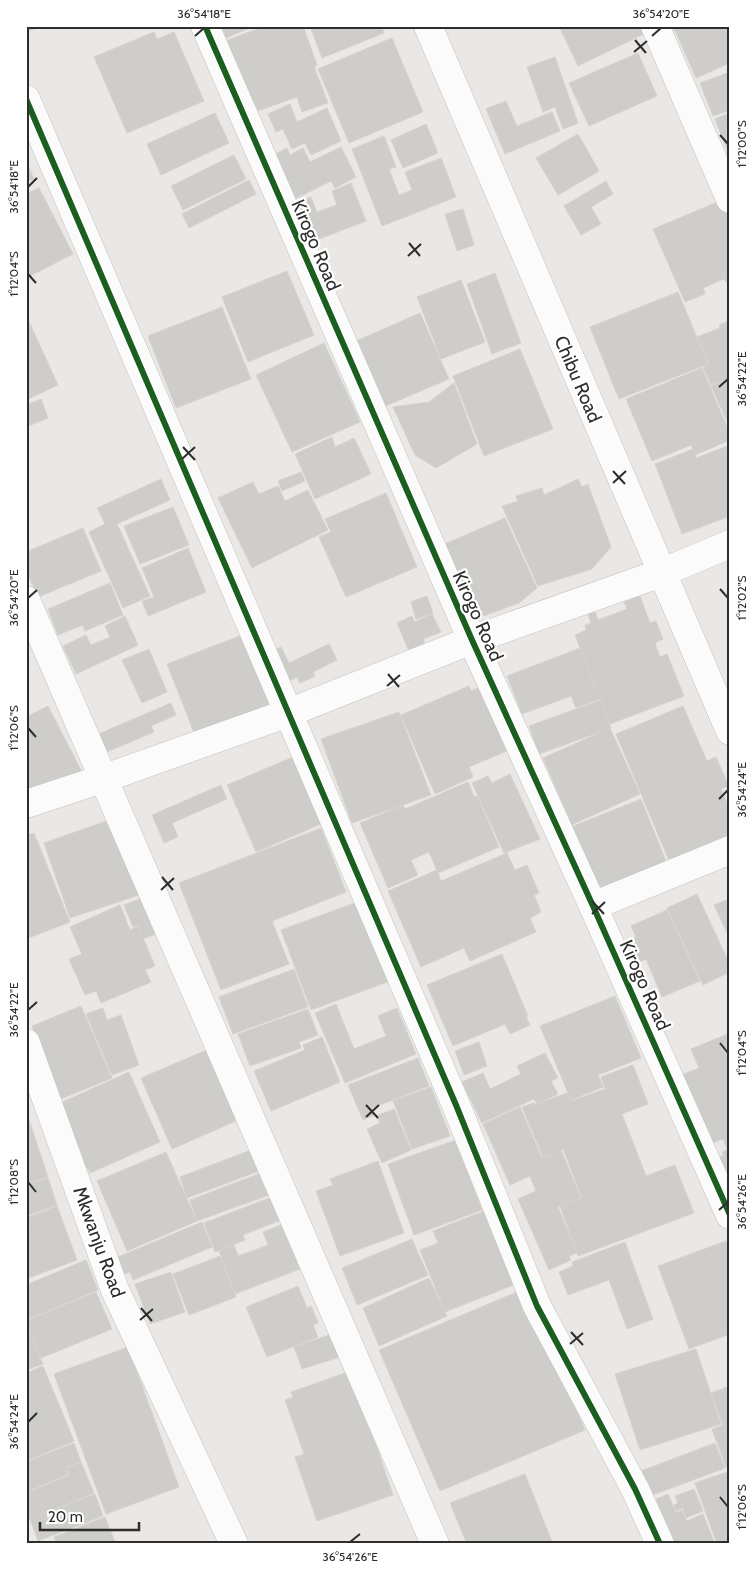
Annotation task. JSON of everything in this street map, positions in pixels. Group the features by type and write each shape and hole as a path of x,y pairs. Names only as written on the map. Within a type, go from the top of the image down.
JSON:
{"street":[{"name":"Kirogo Road","path":"205,26 472,640 593,906 730,1215"},
{"name":"Chibu Road","path":"428,26 730,731"},
{"path":"655,26 730,199"},
{"path":"26,99 456,1105 537,1306 635,1489 660,1544"},
{"path":"26,804 288,713 472,640 661,573 730,544"},
{"path":"26,600 105,778 436,1544"},
{"path":"593,906 730,850"},
{"name":"Mkwanju Road","path":"26,1043 115,1290 234,1544"}],"building":[{"path":"26,26 42,26 26,32"},
{"path":"221,26 254,26 226,38"},
{"path":"265,26 303,26 317,65 314,67 328,103 302,112 297,97 252,113 225,41"},
{"path":"310,26 381,26 384,33 322,58"},
{"path":"559,26 648,26 650,31 578,66"},
{"path":"673,26 730,26 730,63 696,78"},
{"path":"154,32 157,39 174,32 204,101 127,133 94,57"},
{"path":"392,38 423,112 349,143 318,69"},
{"path":"638,53 657,96 589,126 569,83"},
{"path":"555,57 578,123 563,129 555,107 543,112 527,67"},
{"path":"730,72 730,110 713,116 700,83"},
{"path":"506,101 517,126 552,112 560,131 505,154 486,109"},
{"path":"290,104 297,122 327,108 341,141 311,155 305,143 292,149 283,129 276,132 268,114"},
{"path":"215,113 229,143 161,175 147,144"},
{"path":"730,113 730,152 728,152 715,119"},
{"path":"426,124 438,153 403,168 391,140"},
{"path":"578,134 599,171 558,195 536,158"},
{"path":"384,136 396,167 389,169 399,195 412,190 405,172 441,158 456,197 382,226 352,149"},
{"path":"341,147 356,177 335,188 331,181 289,202 267,158 287,148 290,155 303,148 310,162"},
{"path":"234,155 246,179 183,210 171,186"},
{"path":"26,161 34,179 26,182"},
{"path":"249,180 256,194 189,228 182,214"},
{"path":"606,181 613,194 591,207 601,224 581,235 564,206"},
{"path":"351,183 366,221 314,241 316,248 286,206 311,197 317,212 337,205 332,191"},
{"path":"39,188 73,254 26,278 26,194"},
{"path":"720,201 726,204 730,213 730,282 727,283 724,279 703,288 705,294 685,302 653,229"},
{"path":"463,209 474,245 457,251 445,214"},
{"path":"287,271 314,335 248,362 222,297"},
{"path":"495,273 521,343 492,354 467,284"},
{"path":"461,280 485,342 441,359 417,297"},
{"path":"678,292 708,364 619,399 590,327"},
{"path":"222,307 251,379 176,408 148,336"},
{"path":"420,313 449,379 383,407 354,342"},
{"path":"26,315 58,385 26,400"},
{"path":"730,320 730,377 711,385 703,367 709,364 697,337 720,328 719,325"},
{"path":"324,343 360,422 292,452 256,375"},
{"path":"520,349 553,429 484,456 453,376"},
{"path":"702,368 730,434 730,440 695,455 691,445 652,461 626,399"},
{"path":"730,378 730,420 727,421 711,386"},
{"path":"454,383 477,444 436,468 415,455 393,407 429,402"},
{"path":"41,399 48,418 26,427 26,405"},
{"path":"332,437 335,447 354,438 371,474 315,499 295,454"},
{"path":"730,445 730,516 682,534 655,464 693,449 696,458"},
{"path":"301,472 305,481 282,491 278,481"},
{"path":"161,479 170,500 117,524 150,596 123,608 89,532 105,524 97,508"},
{"path":"578,479 582,487 588,484 611,547 592,569 538,586 502,506 518,501 516,496 542,488 544,495"},
{"path":"253,482 259,494 278,486 285,501 308,490 328,530 252,568 218,498"},
{"path":"386,493 417,567 346,597 319,537 331,532 325,519"},
{"path":"173,507 189,545 140,564 124,526"},
{"path":"505,518 537,588 519,603 472,620 438,547"},
{"path":"83,528 101,571 38,597 26,570 26,552"},
{"path":"188,548 206,592 148,616 142,601 154,597 142,568"},
{"path":"110,583 123,615 85,631 83,625 58,635 48,609"},
{"path":"427,596 433,613 416,619 411,602"},
{"path":"640,596 650,623 656,621 663,639 655,643 660,657 667,654 684,696 610,724 575,635 586,630 585,625 591,623 588,614 595,612 598,620 627,609 624,602"},
{"path":"432,614 441,632 423,639 425,644 409,651 397,623 412,616 414,622"},
{"path":"125,616 138,645 76,674 63,646 86,635 91,645 110,637 105,626"},
{"path":"242,635 270,706 195,735 167,664"},
{"path":"329,644 337,660 313,672 315,676 300,683 297,677 284,684 269,652 281,647 289,663"},
{"path":"580,648 600,699 576,708 571,696 522,714 507,676"},
{"path":"149,649 167,692 142,703 122,660"},
{"path":"469,686 471,691 480,687 507,751 469,767 473,777 435,794 401,715"},
{"path":"601,700 611,728 539,754 529,726"},
{"path":"171,703 176,715 151,726 154,732 102,754 94,736"},
{"path":"48,706 82,772 26,800 26,717"},
{"path":"683,706 707,761 716,757 729,786 721,789 730,810 730,838 670,863 616,734"},
{"path":"399,712 431,795 352,823 321,739"},
{"path":"610,728 640,794 569,826 566,819 569,818 543,758"},
{"path":"293,757 321,824 256,852 227,785"},
{"path":"510,774 540,839 504,853 472,783 488,776 492,783"},
{"path":"468,782 474,797 477,796 499,847 438,873 429,852 411,860 418,875 388,888 360,823 403,805 405,809"},
{"path":"221,785 227,799 172,823 178,837 164,843 152,815"},
{"path":"641,799 667,864 598,892 571,827"},
{"path":"115,818 142,894 70,918 44,843"},
{"path":"321,828 346,892 272,921 289,964 221,990 179,883"},
{"path":"34,833 70,922 26,939 26,836"},
{"path":"507,853 515,870 527,865 539,893 534,895 541,912 530,918 536,932 470,961 464,948 421,967 388,891 437,870 441,881"},
{"path":"697,894 730,965 730,972 703,985 667,908"},
{"path":"730,894 730,939 714,905 729,899 727,895"},
{"path":"144,897 158,933 143,939 138,925 133,927 124,905"},
{"path":"360,901 390,981 311,1010 281,930"},
{"path":"120,905 130,930 138,926 155,966 145,970 151,982 101,1003 96,991 85,995 69,959 82,954 70,927"},
{"path":"667,910 700,981 662,997 646,959 638,963 629,940 636,937 631,926"},
{"path":"502,954 530,1025 510,1034 505,1024 453,1046 427,985"},
{"path":"294,969 308,1007 233,1034 219,997"},
{"path":"615,996 641,1058 598,1075 603,1087 571,1100 540,1026"},
{"path":"336,1004 354,1049 386,1036 378,1016 397,1008 416,1054 345,1083 315,1013"},
{"path":"81,1006 112,1078 56,1101 43,1053 32,1026"},
{"path":"103,1008 107,1020 121,1015 139,1065 112,1075 86,1014"},
{"path":"308,1009 318,1035 299,1042 301,1048 250,1066 238,1034"},
{"path":"730,1033 730,1147 727,1148 723,1139 702,1147 674,1078 699,1068 691,1049"},
{"path":"322,1037 340,1082 271,1111 254,1071 305,1050 303,1045"},
{"path":"479,1042 487,1066 464,1075 455,1051"},
{"path":"214,1047 245,1117 172,1149 141,1078"},
{"path":"545,1053 558,1078 551,1081 558,1094 537,1104 534,1099 482,1123 462,1082 483,1073 490,1089 521,1074 517,1066"},
{"path":"418,1058 429,1086 372,1108 374,1115 363,1120 348,1085"},
{"path":"633,1065 648,1104 622,1114 646,1176 675,1165 694,1213 578,1256 560,1206 582,1198 563,1149 543,1157 522,1107 534,1103 535,1105 567,1093 571,1101 605,1089 601,1077"},
{"path":"129,1072 160,1142 90,1173 88,1168 79,1172 74,1161 83,1157 58,1104"},
{"path":"431,1087 450,1136 412,1149 393,1101"},
{"path":"520,1107 542,1158 561,1150 581,1198 558,1207 577,1253 569,1256 571,1260 549,1270 518,1199 536,1191 530,1176 510,1185 483,1124"},
{"path":"394,1109 411,1150 382,1163 367,1129 380,1123 376,1116"},
{"path":"26,1111 48,1177 26,1184"},
{"path":"456,1140 482,1210 414,1235 388,1164"},
{"path":"730,1149 730,1202 713,1160 724,1155 722,1152"},
{"path":"251,1150 259,1171 187,1198 180,1177"},
{"path":"166,1152 197,1221 127,1251 97,1181"},
{"path":"378,1161 404,1233 340,1256 316,1191 333,1185 330,1179"},
{"path":"261,1173 269,1195 197,1221 190,1200"},
{"path":"48,1178 57,1205 26,1216 26,1185"},
{"path":"272,1197 281,1220 243,1235 245,1240 215,1252 204,1223"},
{"path":"57,1206 77,1260 26,1279 26,1228 30,1226 26,1218"},
{"path":"487,1210 516,1284 445,1312 420,1250 438,1243 433,1231"},
{"path":"202,1222 212,1247 133,1280 130,1272 119,1276 113,1259"},
{"path":"283,1224 300,1269 235,1294 219,1251 234,1245 238,1256 268,1245 263,1232"},
{"path":"412,1239 428,1275 357,1305 342,1268"},
{"path":"726,1241 730,1250 730,1334 689,1349 658,1266"},
{"path":"625,1242 653,1319 627,1329 609,1280 568,1295 559,1272 573,1266 572,1262"},
{"path":"220,1256 236,1297 189,1315 173,1274"},
{"path":"86,1260 98,1290 26,1320 26,1285"},
{"path":"171,1272 185,1312 150,1324 135,1284"},
{"path":"429,1278 447,1316 379,1346 363,1308"},
{"path":"298,1286 307,1308 311,1306 318,1323 313,1325 318,1337 267,1357 246,1307"},
{"path":"524,1289 585,1430 440,1491 379,1350"},
{"path":"96,1292 112,1329 41,1358 26,1321"},
{"path":"26,1323 43,1364 26,1370"},
{"path":"335,1333 343,1356 302,1369 294,1347"},
{"path":"128,1347 179,1487 106,1514 54,1374"},
{"path":"696,1349 721,1424 640,1450 615,1374"},
{"path":"43,1366 74,1441 26,1461 26,1373"},
{"path":"351,1371 393,1495 317,1521 295,1457 304,1454 285,1400 293,1397 291,1392"},
{"path":"730,1386 730,1466 726,1467 712,1429 723,1425 711,1393"},
{"path":"74,1443 81,1462 66,1467 69,1474 26,1492 26,1462"},
{"path":"715,1443 725,1468 650,1496 641,1471"},
{"path":"81,1462 94,1493 26,1521 26,1493 70,1475 67,1468"},
{"path":"730,1471 730,1544 717,1544 695,1483"},
{"path":"525,1474 553,1544 467,1544 450,1503"},
{"path":"694,1489 703,1511 686,1518 683,1508 676,1511 674,1505 678,1503 675,1496"},
{"path":"95,1494 103,1516 38,1541 30,1519"},
{"path":"668,1494 676,1513 682,1510 687,1521 703,1514 715,1544 672,1544 658,1512 660,1511 656,1499"},
{"path":"105,1517 116,1544 57,1544 54,1537"}],"cycle path":[{"path":"205,26 472,640 593,906 730,1215"},
{"path":"26,99 456,1105 537,1306 635,1489 660,1544"}]}
